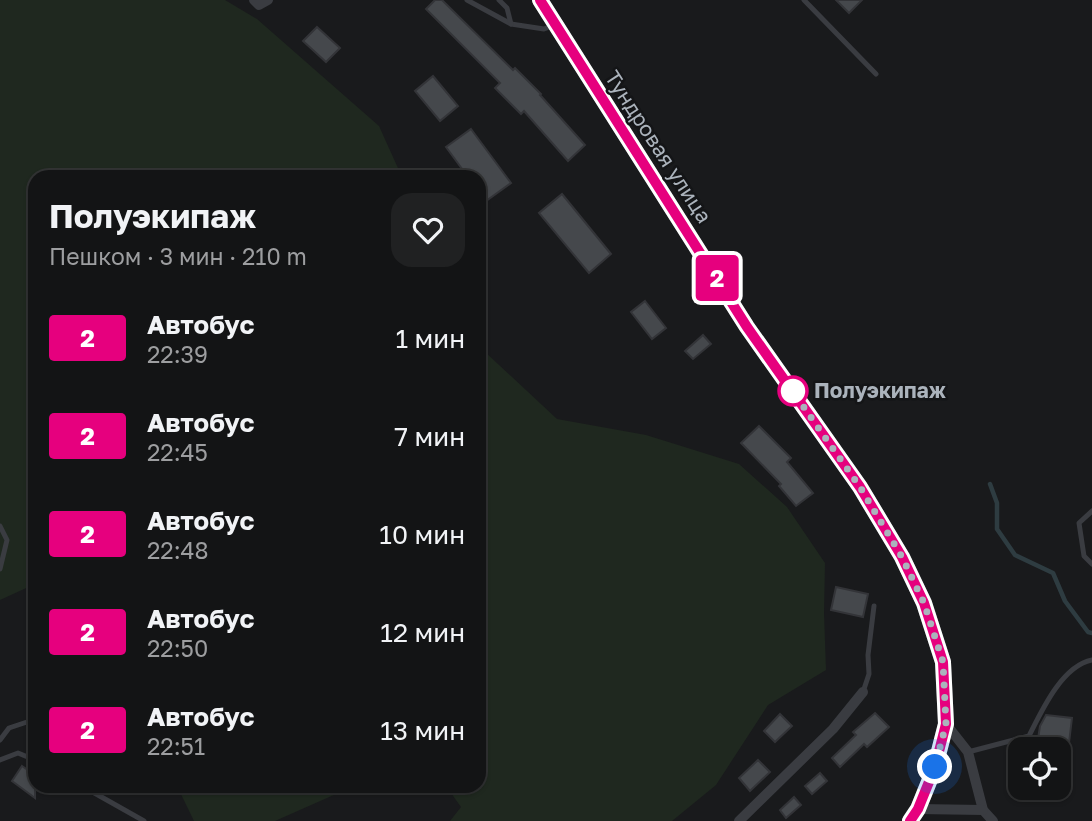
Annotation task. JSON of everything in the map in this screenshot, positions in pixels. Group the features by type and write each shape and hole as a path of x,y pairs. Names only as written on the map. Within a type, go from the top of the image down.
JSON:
{"main road":[{"name":"Тундровая улица","path":"540,0 747,327 860,487 902,557 924,603 943,662 946,724 935,767 914,815"}],"street":[{"path":"254,0 259,5 268,0"},
{"path":"739,821 833,729 863,692"},
{"path":"946,724 968,752 983,810 993,821"},
{"path":"914,815 983,810"}],"lane":[{"path":"467,0 511,24 544,29 556,24"},
{"path":"499,0 507,8 511,24"},
{"path":"803,0 876,74"},
{"path":"1092,512 1079,523 1084,556 1092,564"},
{"path":"0,526 7,540 0,569"},
{"path":"863,692 869,674 868,654 874,606"},
{"path":"968,752 1029,736 1044,706 1067,674 1082,662 1092,660"},
{"path":"0,740 9,729 28,722"},
{"path":"0,760 18,753 28,757"},
{"path":"94,793 144,821"}],"shaded area":[{"path":"0,0 225,0 257,19 379,126 399,170 28,170 28,587 0,600"},
{"path":"486,353 557,419 646,435 739,464 787,507 825,563 826,670 768,705 716,785 672,821 450,821 461,807 451,793 486,793"},
{"path":"180,793 338,793 275,821 194,821"}],"building":[{"path":"435,0 442,0 513,70 515,68 585,145 568,161 524,111 521,114 495,88 500,83 426,9"},
{"path":"836,0 862,0 849,13"},
{"path":"317,27 340,48 326,62 303,41"},
{"path":"433,76 458,106 440,121 415,91"},
{"path":"471,129 511,183 486,201 486,170 463,170 446,147"},
{"path":"562,194 611,254 589,273 539,213"},
{"path":"645,301 666,328 652,339 631,312"},
{"path":"703,335 711,344 693,359 685,351"},
{"path":"759,426 791,458 787,462 813,493 796,506 779,486 781,484 741,443"},
{"path":"836,587 868,594 863,617 831,610"},
{"path":"875,713 889,727 867,747 864,744 840,767 832,758 856,735 853,732"},
{"path":"780,714 792,726 775,742 764,731"},
{"path":"1046,715 1072,718 1070,737 1038,737"},
{"path":"758,760 770,772 750,791 739,778"},
{"path":"22,766 28,770 28,793 12,781"},
{"path":"820,773 827,781 812,794 805,786"},
{"path":"794,797 801,805 786,818 780,810"}],"waterway":[{"path":"990,484 997,503 997,529 1015,555 1053,573 1065,601 1088,632 1092,633"}],"bus line":[{"name":"2","path":"540,0 747,327 860,487 902,557 924,603 943,662 946,724 935,767 918,809 910,821"}],"place":[{"name":"Полуэкипаж","path":"793,391"}],"route":[{"path":"793,391 791,389 860,487 902,557 924,603 943,662 946,724 935,767"}]}
